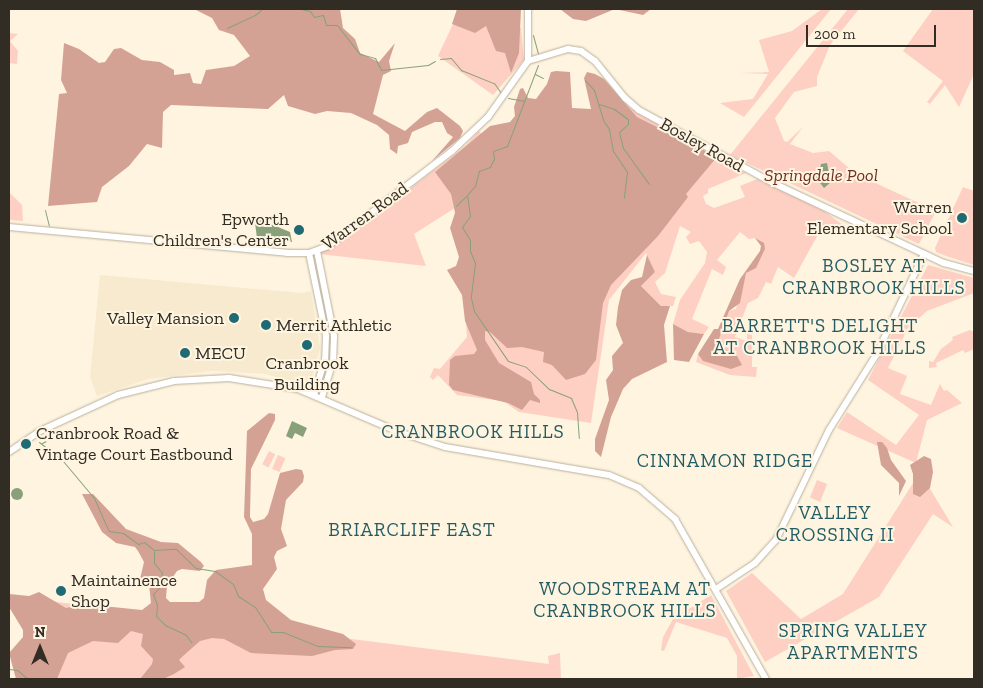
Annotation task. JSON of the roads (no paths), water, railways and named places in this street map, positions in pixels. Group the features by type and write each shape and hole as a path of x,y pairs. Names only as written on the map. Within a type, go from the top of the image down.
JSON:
{"street":[{"path":"528,9 528,61"},
{"name":"Bosley Road","path":"528,61 568,49 581,51 595,61 625,98 640,110 773,183 924,254 974,271"},
{"name":"Warren Road","path":"9,227 274,252 309,253 317,251 340,238 466,140 505,95 528,61"},
{"path":"317,251 334,336 333,361 322,398"},
{"path":"309,253 326,336 325,359 314,395"},
{"path":"716,589 756,563 776,540 829,430 876,355 924,254"},
{"path":"9,452 40,431 93,406 164,383 241,378 282,385 314,395 399,432 445,447 586,470 628,482 654,498 675,519 766,679"}],"waterway":[{"path":"227,28 255,15 262,9"},
{"path":"301,9 310,11 314,17 323,15 326,25 337,25 360,54 375,58 381,70 428,65 435,61"},
{"path":"533,35 538,54"},
{"path":"440,59 451,58 461,70 494,83 501,93"},
{"path":"538,65 507,146 493,151 494,159 490,167 479,171 475,186 467,195 470,216 462,227 470,240 470,251 475,263 471,298 474,311 508,361 526,367 549,389 571,398 577,412 579,438"},
{"path":"535,74 543,78"},
{"path":"585,80 594,90 603,120 609,129 613,151 627,172 624,198"},
{"path":"508,98 525,101"},
{"path":"599,104 614,109 628,119 628,124 619,132 623,148 649,184"},
{"path":"456,206 466,196"},
{"path":"45,210 49,226"},
{"path":"42,443 46,441"},
{"path":"39,442 63,461 94,498 109,531 123,533 138,544 144,542 154,550 176,549 196,568 215,571 233,584 238,596 255,607 271,632 283,632 317,646 351,647"},
{"path":"154,551 154,563 162,573 159,588 153,594 157,605 156,616 165,625 186,635 191,642"},
{"path":"9,669 17,670 28,679"}],"place":[{"name":"Warren Elementary School","path":"962,218"},
{"name":"Epworth Children's Center","path":"299,230"},
{"name":"Valley Mansion","path":"234,318"},
{"name":"Merrit Athletic","path":"266,325"},
{"name":"Cranbrook Building","path":"307,345"},
{"name":"MECU","path":"185,353"},
{"name":"Cranbrook Road & Vintage Court Eastbound","path":"26,444"},
{"name":"Maintainence Shop","path":"61,591"}],"district":[{"name":"BOSLEY AT CRANBROOK HILLS","path":"874,277"},
{"name":"BARRETT'S DELIGHT AT CRANBROOK HILLS","path":"820,337"},
{"name":"CRANBROOK HILLS","path":"473,432"},
{"name":"CINNAMON RIDGE","path":"725,461"},
{"name":"VALLEY CROSSING II","path":"835,524"},
{"name":"BRIARCLIFF EAST","path":"412,530"},
{"name":"WOODSTREAM AT CRANBROOK HILLS","path":"625,600"},
{"name":"SPRING VALLEY APARTMENTS","path":"853,642"}],"park label":[{"name":"Springdale Pool","path":"821,175"}]}
